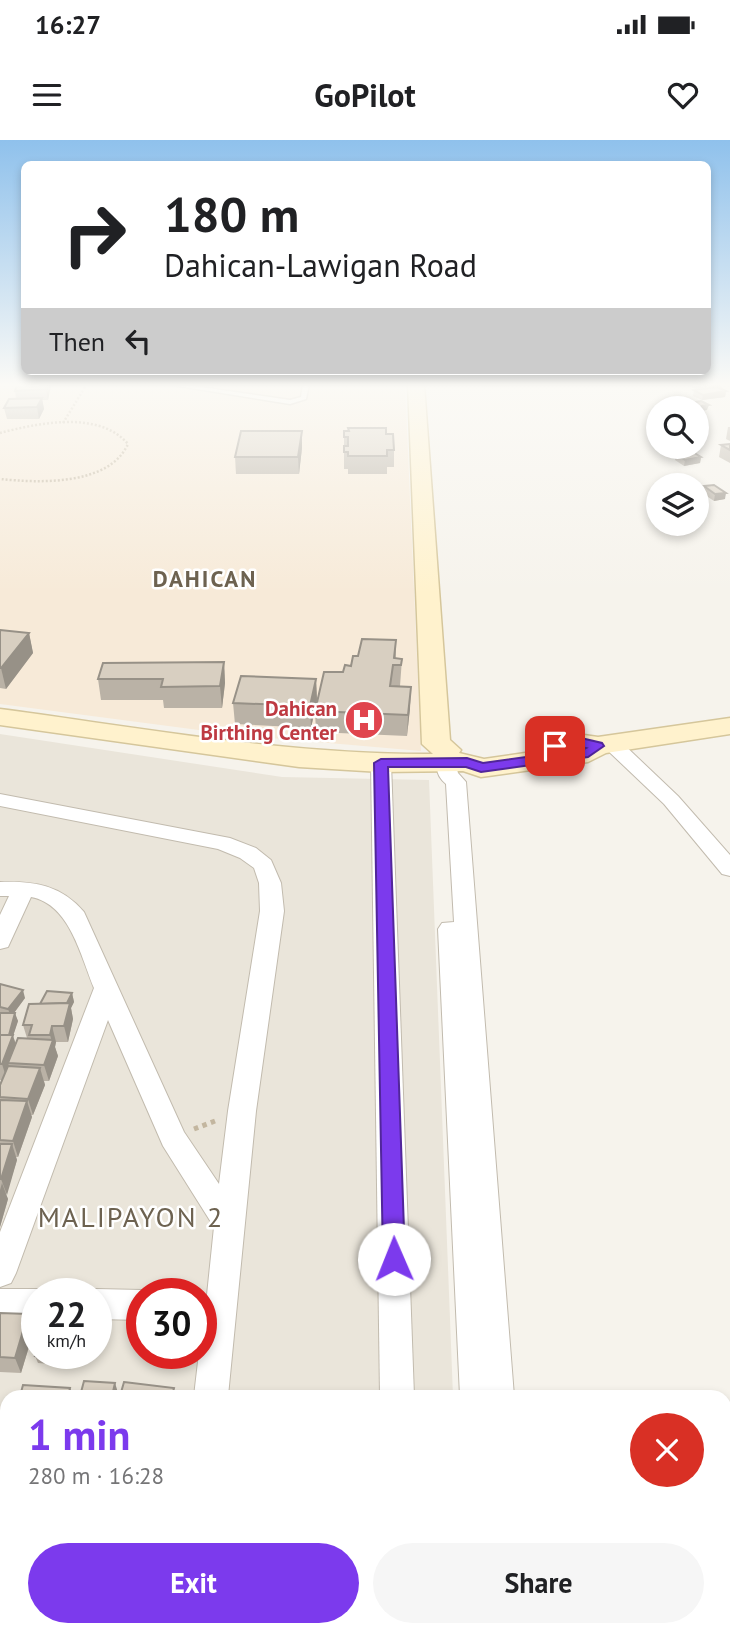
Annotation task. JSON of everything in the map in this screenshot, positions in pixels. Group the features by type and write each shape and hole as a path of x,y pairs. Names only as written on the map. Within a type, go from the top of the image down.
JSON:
{"main road":[{"path":"420,454 436,744 452,763"},
{"path":"430,454 454,744 452,763"},
{"path":"0,717 259,754 381,763 452,763 481,768 588,753 604,744 730,726"}],"street":[{"path":"604,744 671,800 730,869"},
{"path":"381,763 397,1390"},
{"path":"452,763 442,782 477,1390"},
{"path":"452,763 456,782 497,1390"},
{"path":"0,800 222,843 250,851 263,864 271,884 272,911 242,1111 229,1224 217,1281"},
{"path":"0,941 12,889 46,892 64,901 76,918 173,1138 229,1224"},
{"path":"0,1273 107,988"},
{"path":"0,1304 21,1304"},
{"path":"211,1369 211,1390"}],"path":[{"path":"0,479 37,481 79,476 112,464 122,454"},
{"path":"173,1138 242,1111"}],"shaded area":[{"path":"0,454 408,454 421,751 237,735 0,704"},
{"path":"0,734 282,777 429,780 453,1390 0,1390"}],"building":[{"path":"236,454 298,454 298,457 235,457"},
{"path":"348,454 387,454 387,456 348,456"},
{"path":"714,485 726,493 715,494 709,490 709,486"},
{"path":"0,630 29,633 1,668 0,668"},
{"path":"362,639 396,640 394,658 402,659 401,665 393,665 390,686 411,687 408,715 315,711 324,672 343,672 345,665 351,666 353,656 358,656"},
{"path":"224,662 220,686 161,687 163,679 98,679 103,663"},
{"path":"241,676 316,679 310,706 233,703"},
{"path":"0,984 23,990 8,1009 0,1007"},
{"path":"47,991 72,993 67,1003 40,1004"},
{"path":"70,1003 64,1026 52,1026 50,1035 29,1035 32,1025 23,1025 29,1004"},
{"path":"0,1013 15,1013 9,1035 0,1035"},
{"path":"0,1035 13,1035 2,1064 0,1064"},
{"path":"18,1038 53,1040 44,1065 8,1063"},
{"path":"8,1066 40,1068 28,1099 0,1097 0,1085"},
{"path":"0,1100 27,1101 13,1141 0,1140"},
{"path":"0,1144 12,1144 1,1179 0,1179"},
{"path":"0,1313 21,1314 21,1338 15,1358 0,1357"},
{"path":"84,1381 115,1383 113,1390 82,1390"},
{"path":"124,1382 174,1388 174,1390 122,1390"},
{"path":"23,1385 70,1388 70,1390 22,1390"}],"place":[{"name":"Dahican Birthing Center","path":"364,720"}],"district":[{"name":"DAHICAN","path":"205,578"},
{"name":"MALIPAYON 2","path":"131,1216"}],"route":[{"path":"394,1259 381,763 467,762 481,768 588,753 598,746 581,742 555,746"}]}
